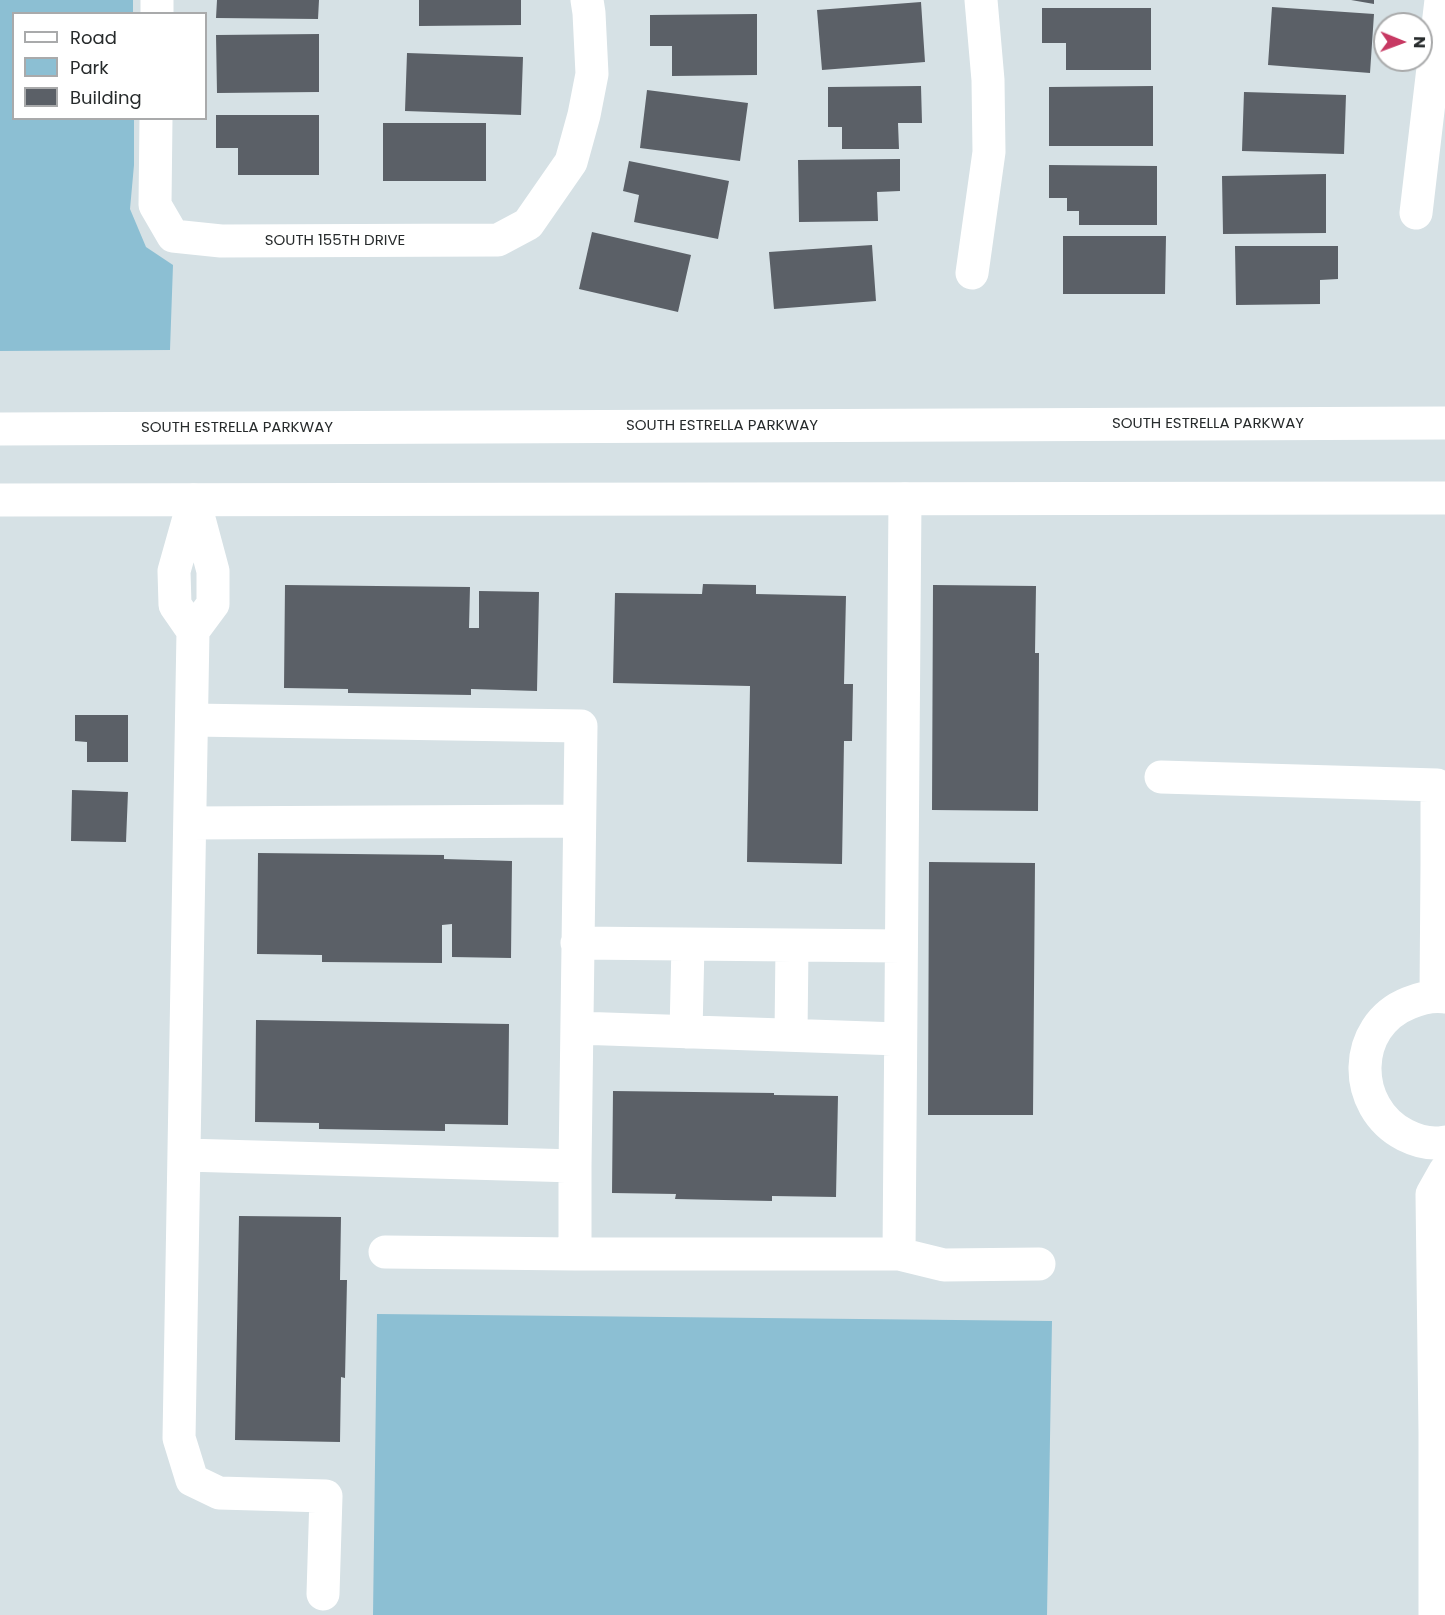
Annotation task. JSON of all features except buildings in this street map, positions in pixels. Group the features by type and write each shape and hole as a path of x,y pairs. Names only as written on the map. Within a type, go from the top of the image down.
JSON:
{"main road":[{"name":"SOUTH 155TH DRIVE","path":"156,120 155,205 173,236 221,241 498,240 528,224 571,162 585,115 592,74 587,0"},
{"path":"972,273 989,152 988,80 981,0"},
{"path":"1416,213 1441,0"},
{"name":"SOUTH ESTRELLA PARKWAY","path":"0,429 1445,423"},
{"path":"0,500 1445,498"},
{"path":"194,500 174,571 175,605 193,632 179,1438 192,1480 219,1493 326,1496 323,1594"},
{"path":"899,1254 905,500"},
{"path":"192,720 581,726 578,821 575,1254"},
{"path":"1161,777 1437,785 1441,865 1441,996 1422,998 1400,1006 1382,1022 1369,1042 1364,1065 1366,1089 1376,1111 1393,1129 1415,1140 1445,1142"},
{"path":"190,823 578,821"},
{"path":"577,943 901,946"},
{"path":"686,1032 688,945"},
{"path":"791,1035 792,945"},
{"path":"577,1028 899,1039"},
{"path":"185,1155 575,1166"},
{"path":"1435,1615 1440,1434 1432,1194 1445,1171"},
{"path":"385,1251 575,1254 899,1254 944,1265 1040,1264"}],"green space":[{"path":"0,0 133,0 133,12 12,12 12,120 134,120 134,165 130,209 146,247 173,265 170,350 0,351"},
{"path":"377,1314 1052,1321 1047,1615 373,1615"}]}
